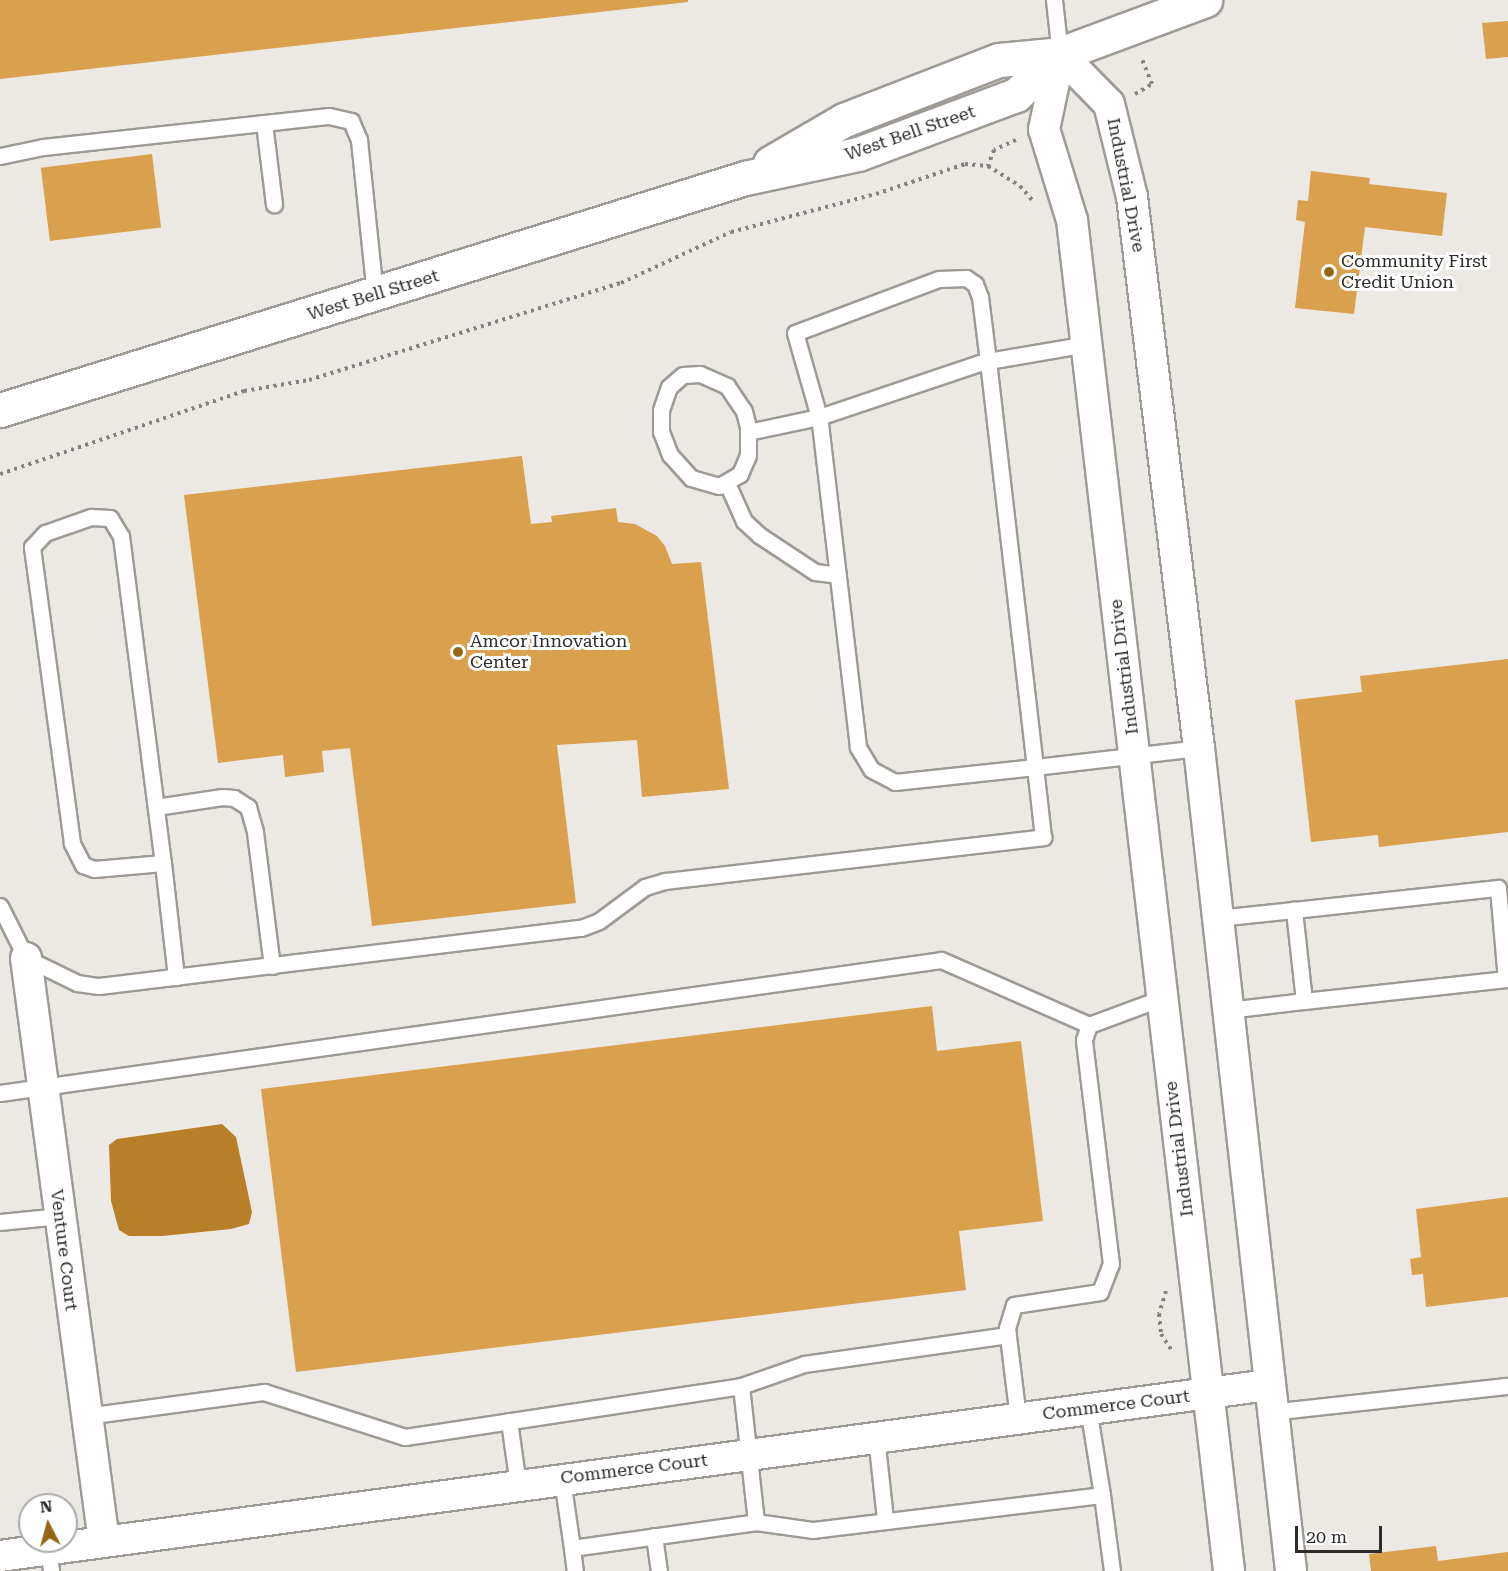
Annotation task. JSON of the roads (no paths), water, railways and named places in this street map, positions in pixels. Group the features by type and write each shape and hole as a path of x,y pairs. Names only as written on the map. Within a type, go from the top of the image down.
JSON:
{"main road":[{"name":"West Bell Street","path":"0,411 745,178 858,154 1016,95 1060,54 1205,0"}],"street":[{"name":"Industrial Drive","path":"1060,54 1044,129 1072,220 1229,1571"},
{"name":"Industrial Drive","path":"1060,54 1109,104 1122,148 1142,273 1199,748 1291,1571"},
{"name":"Venture Court","path":"26,958 104,1542"},
{"name":"Commerce Court","path":"0,1556 49,1560 104,1542 1088,1408 1207,1394 1270,1398"}],"lane":[{"path":"1054,0 1060,54"},
{"path":"0,156 43,147 329,116 351,121 359,141 375,294"},
{"path":"264,123 274,204"},
{"path":"0,906 26,958 88,985 272,966 581,928 599,921 645,887 665,881 1043,837 1035,767 988,361 975,284 966,278 939,279 795,333 819,417 858,747 870,769 895,782 1035,767 1199,748"},
{"path":"748,432 819,417 988,361 1087,344"},
{"path":"683,375 709,376 736,396 748,432 744,465 740,474 727,483 702,484 670,456 661,426 664,398 669,387 683,375"},
{"path":"727,483 744,521 759,536 815,572 838,575"},
{"path":"163,863 94,869 83,865 72,843 32,547 45,533 91,517 110,518 122,536 163,863 176,977"},
{"path":"156,807 222,797 234,798 248,807 255,832 272,966"},
{"path":"1217,918 1498,888 1506,980 1228,1010"},
{"path":"1294,910 1304,1001"},
{"path":"0,1093 44,1089 132,1071 941,960 1089,1025 1162,998"},
{"path":"1018,1418 1008,1335 1014,1305 1100,1292 1111,1264 1084,1040 1089,1025"},
{"path":"0,1222 60,1216"},
{"path":"86,1416 264,1392 405,1437 741,1386 804,1364 1008,1335"},
{"path":"741,1386 756,1522"},
{"path":"1270,1398 1508,1386"},
{"path":"1088,1408 1112,1571"},
{"path":"509,1421 518,1485"},
{"path":"876,1437 885,1520"},
{"path":"562,1479 575,1571"},
{"path":"572,1548 756,1522 813,1530 1102,1495"},
{"path":"654,1536 659,1571"}],"place":[{"name":"Community First Credit Union","path":"1329,272"},
{"name":"Amcor Innovation Center","path":"458,652"}]}
